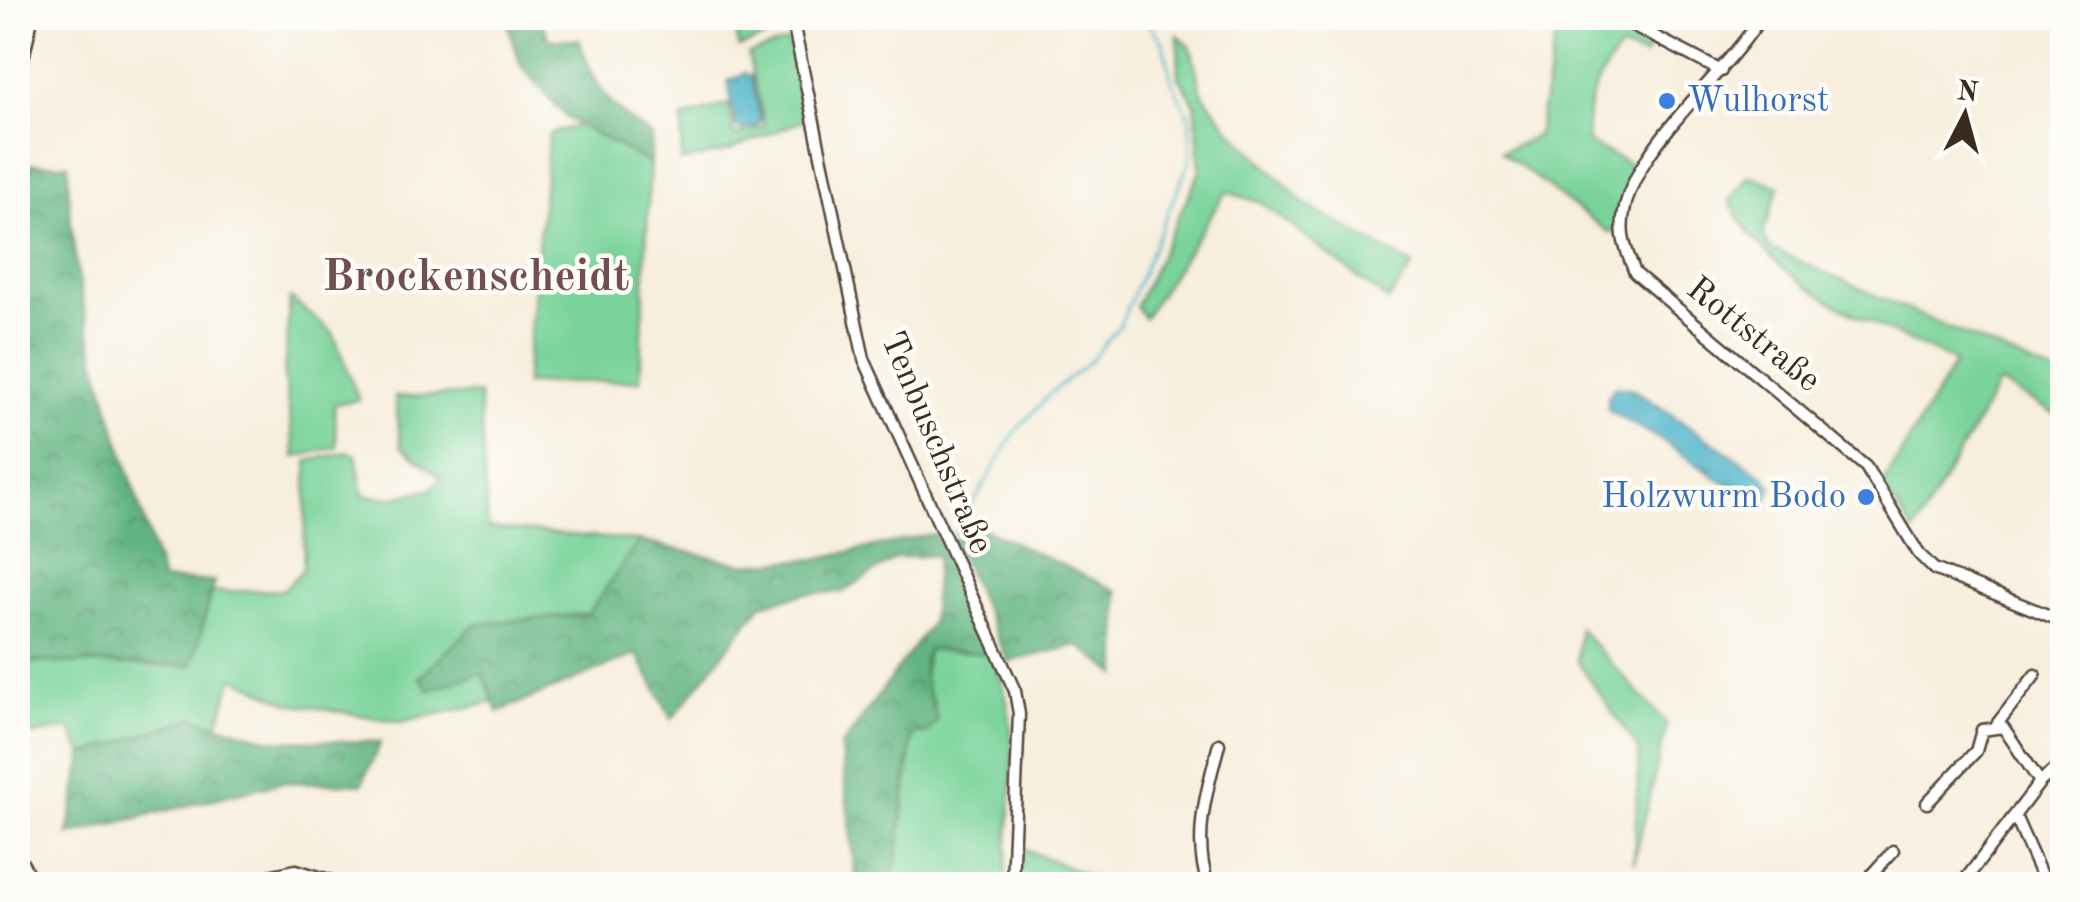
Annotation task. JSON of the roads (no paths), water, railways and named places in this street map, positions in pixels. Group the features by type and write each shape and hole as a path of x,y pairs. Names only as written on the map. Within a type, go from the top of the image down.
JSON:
{"main road":[{"path":"2060,18 2062,59"}],"street":[{"path":"18,80 32,18"},
{"name":"Tenbuschstraße","path":"792,18 864,359 1014,691 1018,714 1012,884"},
{"path":"1619,18 1721,71"},
{"name":"Rottstraße","path":"1760,18 1652,152 1632,190 1623,238 1635,273 1866,467 1919,554 1934,569 2062,620"},
{"path":"1928,803 1976,752 1982,730 1997,724 2036,675"},
{"path":"1997,724 2040,782"},
{"path":"1208,884 1202,866 1201,823 1219,744"},
{"path":"1962,884 2040,782 2062,763"},
{"path":"2015,816 2045,884"},
{"path":"1863,884 1893,850"},
{"path":"18,855 34,884"},
{"path":"231,884 296,870 342,884"}],"water":[{"path":"745,73 751,76 761,120 758,126 741,130 736,127 728,81"},
{"path":"1616,386 1633,389 1764,476 1772,486 1766,501 1752,502 1666,443 1608,410 1608,396"}],"waterway":[{"path":"952,539 1015,432 1052,392 1090,361 1120,325 1191,158 1189,116 1172,82 1163,42 1143,18"}],"place":[{"name":"Wulhorst","path":"1667,101"},
{"name":"Holzwurm Bodo","path":"1866,497"}],"district":[{"name":"Brockenscheidt","path":"476,278"}]}
